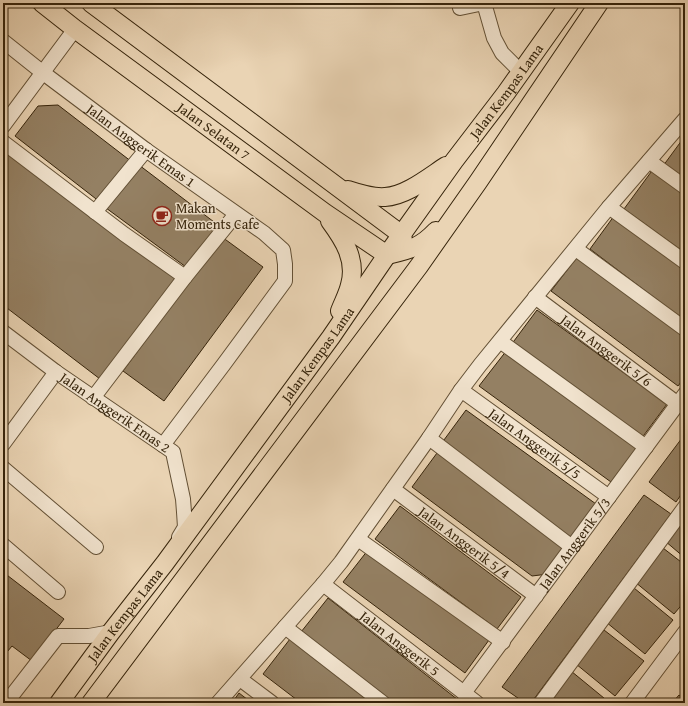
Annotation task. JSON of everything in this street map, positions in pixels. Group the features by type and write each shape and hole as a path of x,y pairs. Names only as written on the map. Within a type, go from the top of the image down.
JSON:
{"main road":[{"name":"Jalan Selatan 7","path":"42,3 75,29 325,213 387,255"},
{"name":"Jalan Selatan 7","path":"91,3 335,184 404,243"},
{"name":"Jalan Kempas Lama","path":"59,703 111,632 165,563 331,337 387,255 404,243 454,161 521,72 570,3"},
{"name":"Jalan Kempas Lama","path":"91,703 419,266 478,182 599,3"},
{"path":"335,184 356,193 386,197 404,192 454,161"},
{"path":"364,340 399,280 402,272 404,243 417,246 428,240 478,182"},
{"path":"325,213 347,246 351,259 352,276 331,337"}],"street":[{"path":"460,8 484,3 494,38 502,53 521,72"},
{"path":"3,126 75,29"},
{"name":"Jalan Anggerik Emas 1","path":"3,41 146,150 264,233 283,250 285,281 163,445"},
{"path":"218,703 240,680 322,584 358,539 461,390 480,365 609,207 685,119"},
{"path":"3,142 95,212 185,277"},
{"path":"95,212 146,150"},
{"path":"649,161 685,187"},
{"path":"609,207 685,262"},
{"path":"93,398 185,277 236,214"},
{"path":"576,249 685,329"},
{"name":"Jalan Anggerik 5/6","path":"536,297 681,399"},
{"name":"Jalan Anggerik Emas 2","path":"3,332 56,372 173,452 184,500 185,527 165,563"},
{"path":"500,342 646,447"},
{"path":"3,444 56,372"},
{"name":"Jalan Anggerik 5/5","path":"461,390 609,497"},
{"name":"Jalan Anggerik 5/3","path":"464,693 681,399"},
{"path":"429,438 572,547"},
{"path":"3,468 96,547"},
{"name":"Jalan Anggerik 5/4","path":"393,489 536,596"},
{"path":"541,703 685,507"},
{"path":"358,539 502,642"},
{"path":"3,545 58,592"},
{"name":"Jalan Anggerik 5","path":"322,584 477,703"},
{"path":"285,627 383,703"},
{"path":"6,703 58,636 89,636 111,632"},
{"path":"632,703 685,632"},
{"path":"240,680 272,703"}],"building":[{"path":"3,66 7,82 3,87"},
{"path":"58,105 132,162 100,202 15,136 38,106"},
{"path":"685,136 685,182 663,166"},
{"path":"6,151 176,279 100,379 3,305 3,155"},
{"name":"Makan Moments Cafe","path":"139,165 218,225 186,267 106,208"},
{"path":"654,168 685,191 685,253 624,209"},
{"path":"614,216 685,268 685,321 590,249"},
{"path":"222,237 263,267 164,401 123,371"},
{"path":"578,256 685,336 685,377 678,386 551,291"},
{"path":"537,310 667,404 641,439 511,345"},
{"path":"507,350 638,446 611,482 479,386"},
{"path":"466,410 596,504 571,538 441,444"},
{"path":"685,434 685,489 676,502 649,482"},
{"path":"437,453 568,548 548,574 532,576 412,487"},
{"path":"644,495 671,514 531,703 525,703 502,687"},
{"path":"400,506 521,597 497,629 375,539"},
{"path":"685,517 685,558 665,541"},
{"path":"663,548 685,565 685,601 674,614 635,582"},
{"path":"368,550 489,640 465,673 343,582"},
{"path":"3,572 64,619 32,661 12,646 3,657"},
{"path":"634,588 673,620 645,654 606,622"},
{"path":"328,598 462,703 392,703 301,632"},
{"path":"604,630 644,661 615,696 576,664"},
{"path":"290,639 376,703 301,703 263,674"},
{"path":"571,671 610,703 545,703"},
{"path":"239,693 252,703 232,703"},
{"path":"679,695 685,699 685,703 672,703"}],"place":[{"name":"Makan Moments Cafe","path":"162,216"}]}
